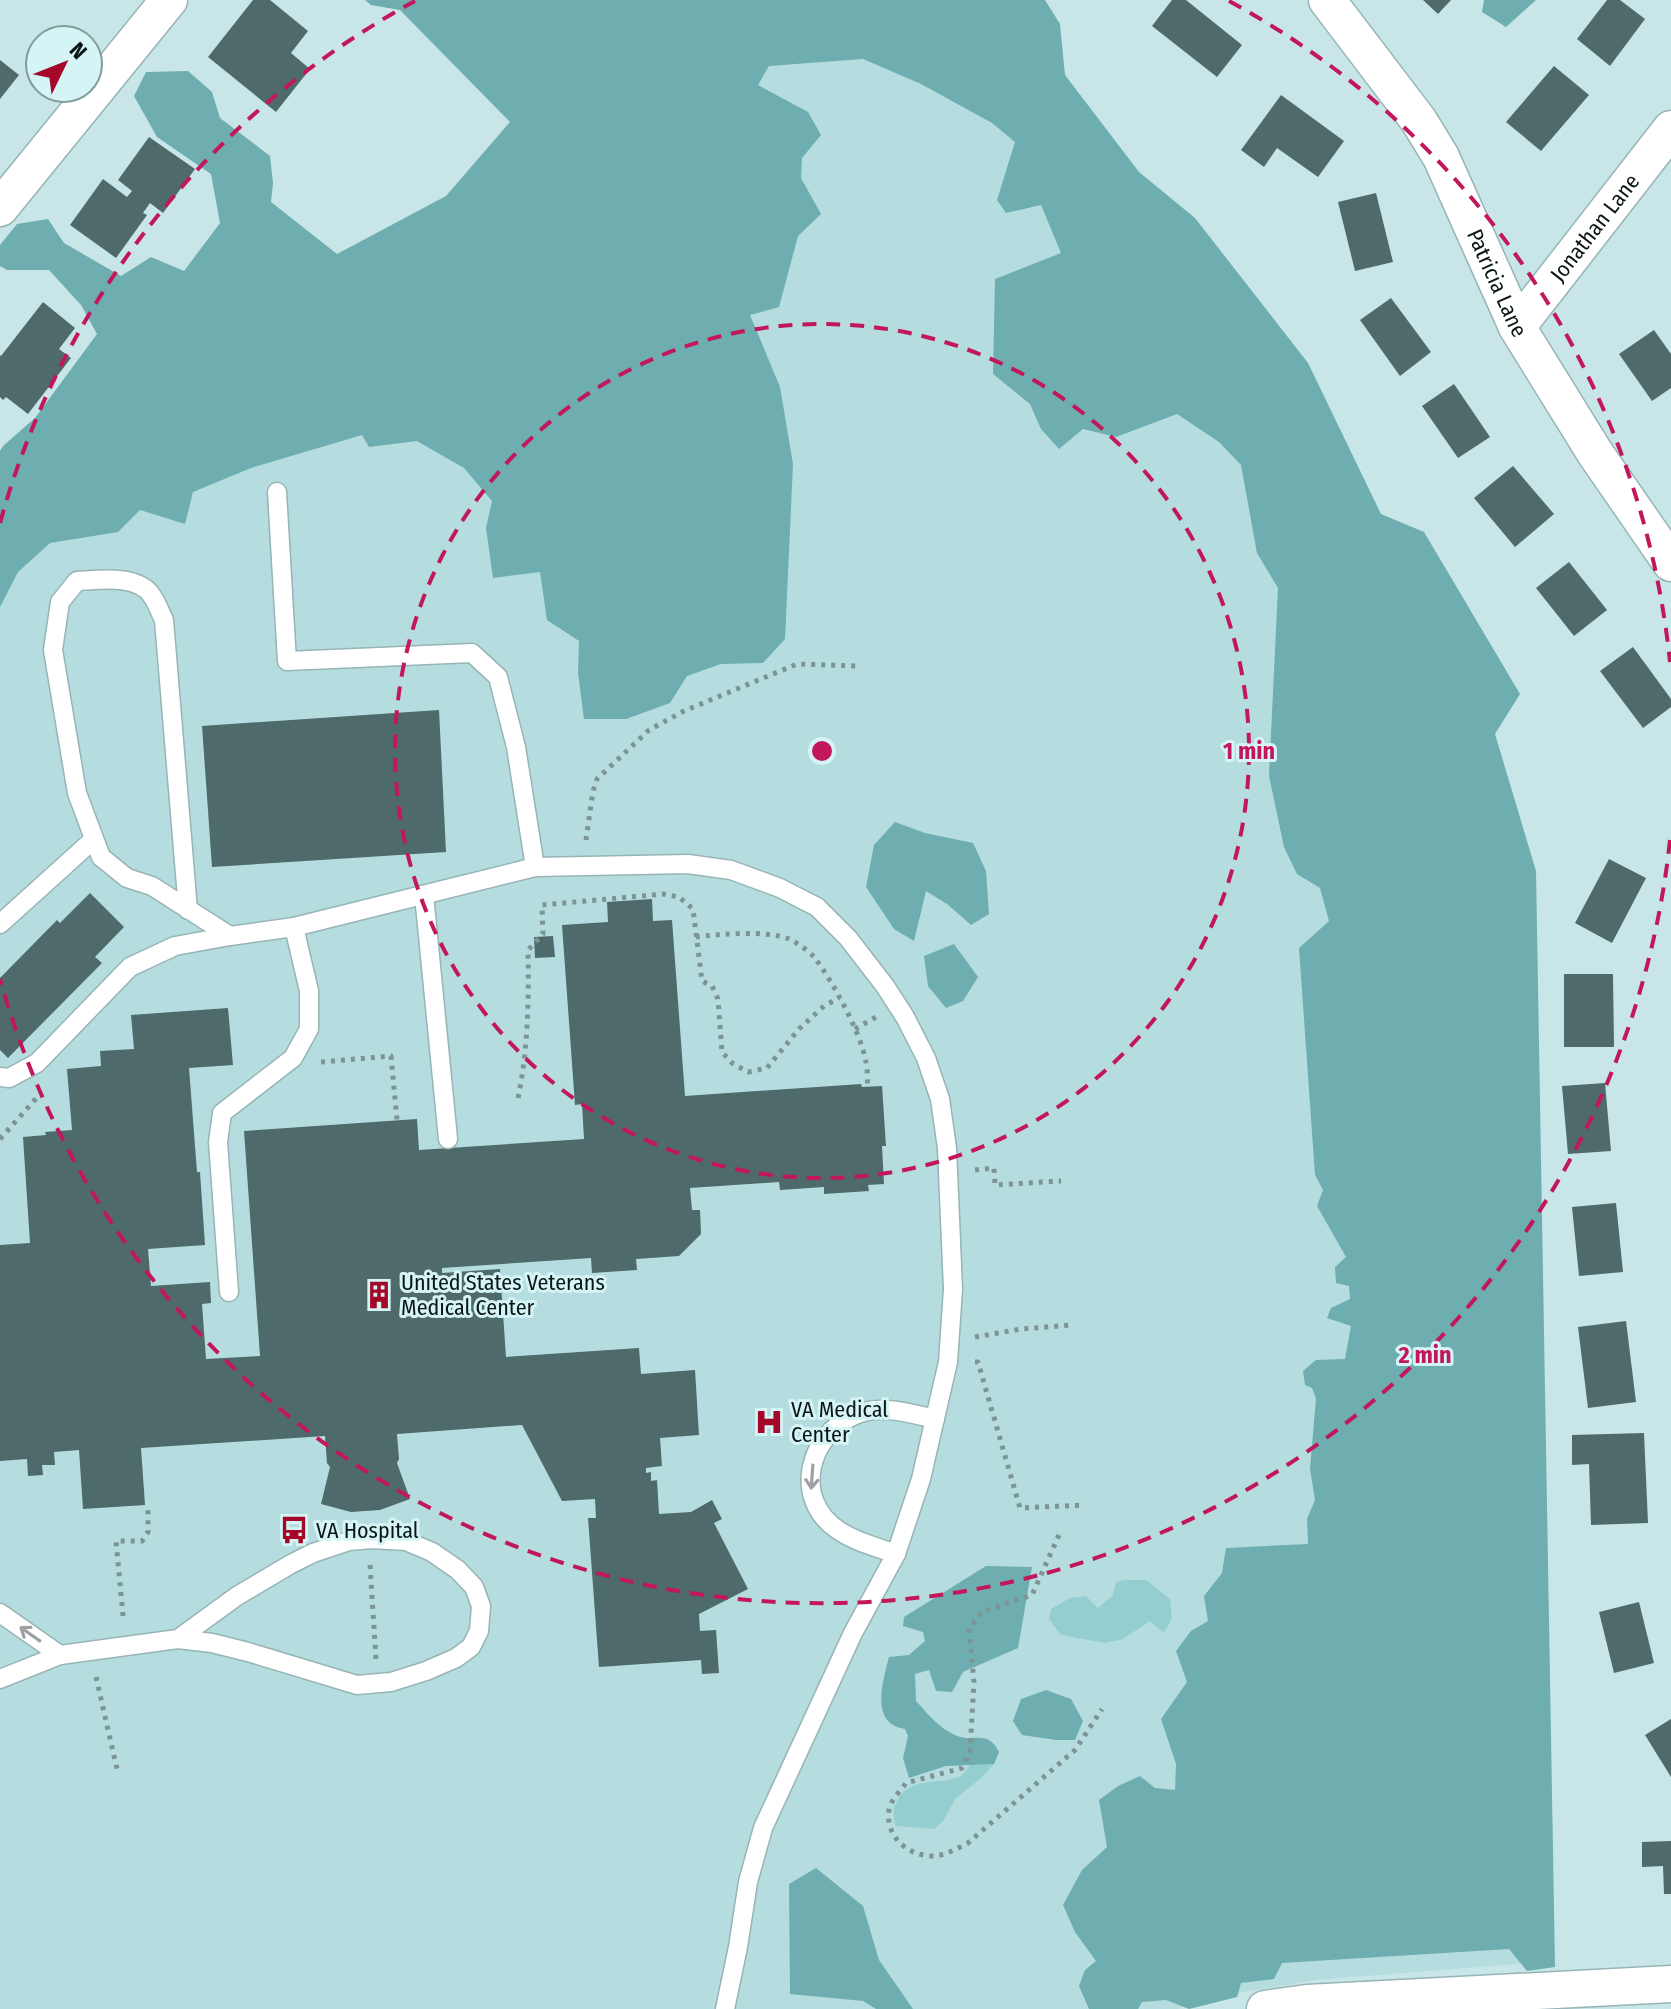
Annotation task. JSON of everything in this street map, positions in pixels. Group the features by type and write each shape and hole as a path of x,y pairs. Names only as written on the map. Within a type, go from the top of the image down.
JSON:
{"street":[{"path":"0,208 169,0"},
{"name":"Patricia Lane","path":"1327,0 1419,121 1441,157 1517,327 1595,453 1671,563"},
{"name":"Jonathan Lane","path":"1517,327 1671,129"},
{"path":"1265,2009 1307,2003 1671,1984"}],"lane":[{"path":"277,492 287,661 472,653 498,677 516,747 535,867"},
{"path":"188,910 164,620 150,593 124,580 77,581 60,602 53,650 77,793 101,857 127,878 152,886 188,910 230,936"},
{"path":"0,924 94,839"},
{"path":"0,1077 9,1078 37,1063 130,967 175,946 294,927 535,867 688,864 731,870 780,888 817,907 848,938 905,1017 926,1058 940,1099 947,1148 953,1289 948,1362 921,1479 896,1554 853,1633 763,1828 748,1882 725,2009"},
{"path":"424,895 448,1139"},
{"path":"229,1292 218,1142 222,1113 293,1058 309,1029 309,991 294,927"},
{"path":"896,1554 837,1530 821,1513 810,1488 810,1469 819,1446 835,1428 856,1415 880,1409 935,1419"},
{"path":"0,1679 60,1655 178,1639 248,1652 357,1685 391,1682 456,1658 471,1647 479,1631 481,1606 474,1587 458,1570 432,1552 406,1541 349,1541 291,1564 237,1596 178,1639"},
{"path":"0,1613 60,1655"}],"path":[{"path":"586,841 597,779 649,730 684,711 797,664 856,666"},
{"path":"518,1098 524,1069 528,950 543,934 542,905 663,894 679,897 693,909 702,981 712,986 718,999 722,1052 732,1063 748,1072 767,1068 799,1029 824,1006 839,998"},
{"path":"696,937 775,935 790,940 812,955 855,1029 866,1061 868,1087"},
{"path":"293,1058 302,1064 391,1056 397,1120"},
{"path":"0,1139 47,1085"},
{"path":"973,1170 994,1168 995,1185 1061,1181"},
{"path":"970,1338 1021,1329 1072,1325"},
{"path":"970,1362 978,1362 1020,1508 1084,1505"},
{"path":"123,1616 116,1541 142,1541 148,1532 148,1510"},
{"path":"1059,1535 1032,1595 982,1612 969,1629 974,1682 970,1751 962,1768 906,1783 889,1807 890,1831 904,1848 930,1856 949,1853 968,1843 1075,1750 1102,1709"},
{"path":"369,1555 376,1664"},
{"path":"95,1672 117,1769"}],"shaded area":[{"path":"365,0 1045,0 1060,24 1065,75 1139,172 1195,218 1308,363 1381,514 1424,532 1520,694 1495,734 1536,871 1555,1967 1527,1971 1509,1949 1282,1963 1274,1979 1241,1983 1237,1997 1189,2009 1166,2000 1142,2002 1138,2009 1089,2009 1079,1986 1085,1970 1096,1961 1075,1932 1063,1905 1082,1870 1107,1847 1099,1800 1118,1786 1140,1776 1155,1788 1175,1790 1176,1764 1161,1719 1187,1682 1176,1651 1191,1631 1208,1621 1204,1596 1222,1573 1226,1548 1308,1544 1307,1519 1315,1500 1310,1469 1316,1398 1312,1388 1305,1385 1303,1371 1316,1360 1345,1359 1351,1326 1327,1318 1331,1308 1350,1299 1349,1286 1336,1283 1335,1267 1346,1257 1317,1206 1323,1190 1315,1175 1299,948 1329,921 1320,888 1297,874 1284,847 1269,776 1278,588 1257,553 1241,465 1219,442 1177,414 1116,437 1083,429 1059,449 1041,429 1030,404 993,374 995,279 1061,253 1041,205 1006,213 997,200 1015,142 992,123 921,84 863,59 769,66 758,85 808,112 821,135 802,158 801,178 821,214 798,236 779,307 750,315 780,387 793,464 785,639 763,663 721,664 687,676 670,703 626,719 584,719 578,673 579,641 547,620 540,572 493,578 486,528 492,501 464,468 417,441 369,447 362,435 251,468 193,492 185,524 140,510 118,532 50,543 18,572 0,607 0,451 35,418 97,334 81,305 49,270 7,270 0,266 0,245 17,224 48,219 64,243 121,276 151,257 184,271 220,223 211,174 157,137 134,96 146,72 188,71 212,92 220,118 270,156 273,183 271,202 337,254 446,196 510,122 400,10 371,5"},
{"name":"VA Medical Center","path":"676,0 1004,0 1270,364 1543,1962 1316,1980 1202,1999 1178,2009 0,2009 0,528 338,264 451,234"},
{"path":"1484,0 1536,0 1506,27 1482,12"},
{"path":"895,822 925,833 973,843 986,871 989,914 971,925 926,891 914,941 894,929 866,887 874,845"},
{"path":"954,944 978,977 963,1001 946,1008 928,986 924,956"},
{"path":"986,1566 1032,1567 1018,1648 963,1672 952,1692 936,1691 929,1670 915,1674 916,1701 949,1732 962,1737 990,1740 999,1752 994,1764 946,1766 909,1778 903,1758 908,1736 905,1729 886,1719 881,1700 889,1657 909,1655 925,1641 923,1632 903,1626 904,1617"},
{"path":"1146,1580 1170,1599 1172,1619 1164,1633 1150,1621 1123,1639 1105,1643 1061,1635 1049,1619 1051,1609 1070,1598 1086,1596 1098,1608 1113,1595 1116,1582"},
{"path":"1046,1690 1071,1699 1083,1721 1075,1740 1022,1735 1013,1721 1021,1699"},
{"path":"994,1764 955,1799 944,1820 934,1829 896,1826 895,1804 911,1787 954,1778 962,1775 970,1765"},
{"path":"816,1868 863,1906 879,1960 913,2009 876,2009 863,2001 790,1994 789,1884"}],"building":[{"path":"253,0 270,0 308,31 291,53 310,69 276,112 208,57"},
{"path":"1172,0 1186,0 1242,45 1217,77 1152,26"},
{"path":"1423,0 1451,0 1438,14"},
{"path":"1607,0 1620,0 1645,19 1610,66 1577,39"},
{"path":"0,60 19,75 0,99"},
{"path":"1554,66 1589,95 1541,151 1506,122"},
{"path":"1281,95 1344,141 1318,177 1277,148 1264,167 1241,150"},
{"path":"149,137 195,169 163,213 150,203 143,213 147,215 116,258 70,225 103,179 127,197 132,191 118,180"},
{"path":"1376,193 1393,262 1355,271 1338,202"},
{"path":"1391,298 1431,352 1400,376 1360,320"},
{"path":"43,302 75,328 59,349 71,358 28,414 6,397 3,400 0,397 0,355"},
{"path":"1654,330 1671,354 1671,388 1652,401 1619,354"},
{"path":"1454,384 1490,437 1458,458 1422,406"},
{"path":"1513,466 1554,514 1515,547 1474,498"},
{"path":"1569,562 1607,610 1574,636 1536,588"},
{"path":"1633,647 1671,699 1671,707 1643,728 1600,671"},
{"path":"439,710 446,852 212,867 202,726"},
{"path":"1609,859 1646,878 1612,943 1575,923"},
{"path":"90,893 124,927 95,957 102,963 8,1058 0,1050 0,978 57,920 60,923"},
{"name":"United States Veterans Medical Center","path":"652,899 653,921 672,920 685,1096 861,1084 862,1087 882,1086 886,1146 882,1146 884,1184 868,1185 869,1191 824,1194 824,1187 780,1190 779,1182 690,1188 692,1210 700,1210 701,1234 679,1256 636,1259 637,1270 592,1273 591,1258 442,1268 442,1273 500,1269 506,1357 639,1348 641,1374 695,1370 699,1435 660,1438 662,1466 646,1468 646,1473 651,1472 651,1481 657,1480 659,1514 691,1512 712,1500 722,1519 714,1523 748,1589 699,1614 700,1631 716,1630 719,1673 702,1674 701,1660 599,1667 588,1518 596,1518 595,1499 562,1501 522,1425 397,1434 397,1463 410,1499 380,1510 351,1512 321,1504 330,1467 325,1436 141,1448 145,1505 83,1509 79,1450 54,1452 55,1465 42,1465 43,1475 28,1476 27,1459 0,1461 0,1245 30,1243 23,1137 72,1130 67,1069 101,1066 100,1051 134,1049 131,1015 228,1008 233,1065 189,1068 205,1245 148,1249 151,1286 210,1282 211,1303 202,1304 206,1359 260,1356 244,1131 417,1119 419,1150 584,1139 582,1104 575,1105 562,925 608,922 607,902"},
{"path":"553,936 555,957 535,958 534,937"},
{"path":"1564,974 1613,974 1614,1047 1564,1047"},
{"path":"1605,1083 1611,1151 1568,1154 1562,1086"},
{"path":"1616,1203 1623,1272 1579,1276 1572,1207"},
{"path":"1626,1321 1636,1402 1588,1408 1578,1327"},
{"path":"1644,1433 1648,1523 1591,1525 1589,1464 1572,1465 1572,1435"},
{"path":"1639,1602 1654,1663 1614,1673 1599,1612"},
{"path":"1671,1719 1671,1777 1645,1735"},
{"path":"1671,1841 1671,1894 1664,1894 1663,1866 1642,1867 1642,1842"}],"place":[{"name":"United States Veterans Medical Center","path":"379,1295"},
{"name":"VA Medical Center","path":"769,1422"},
{"name":"VA Hospital","path":"294,1530"}]}
